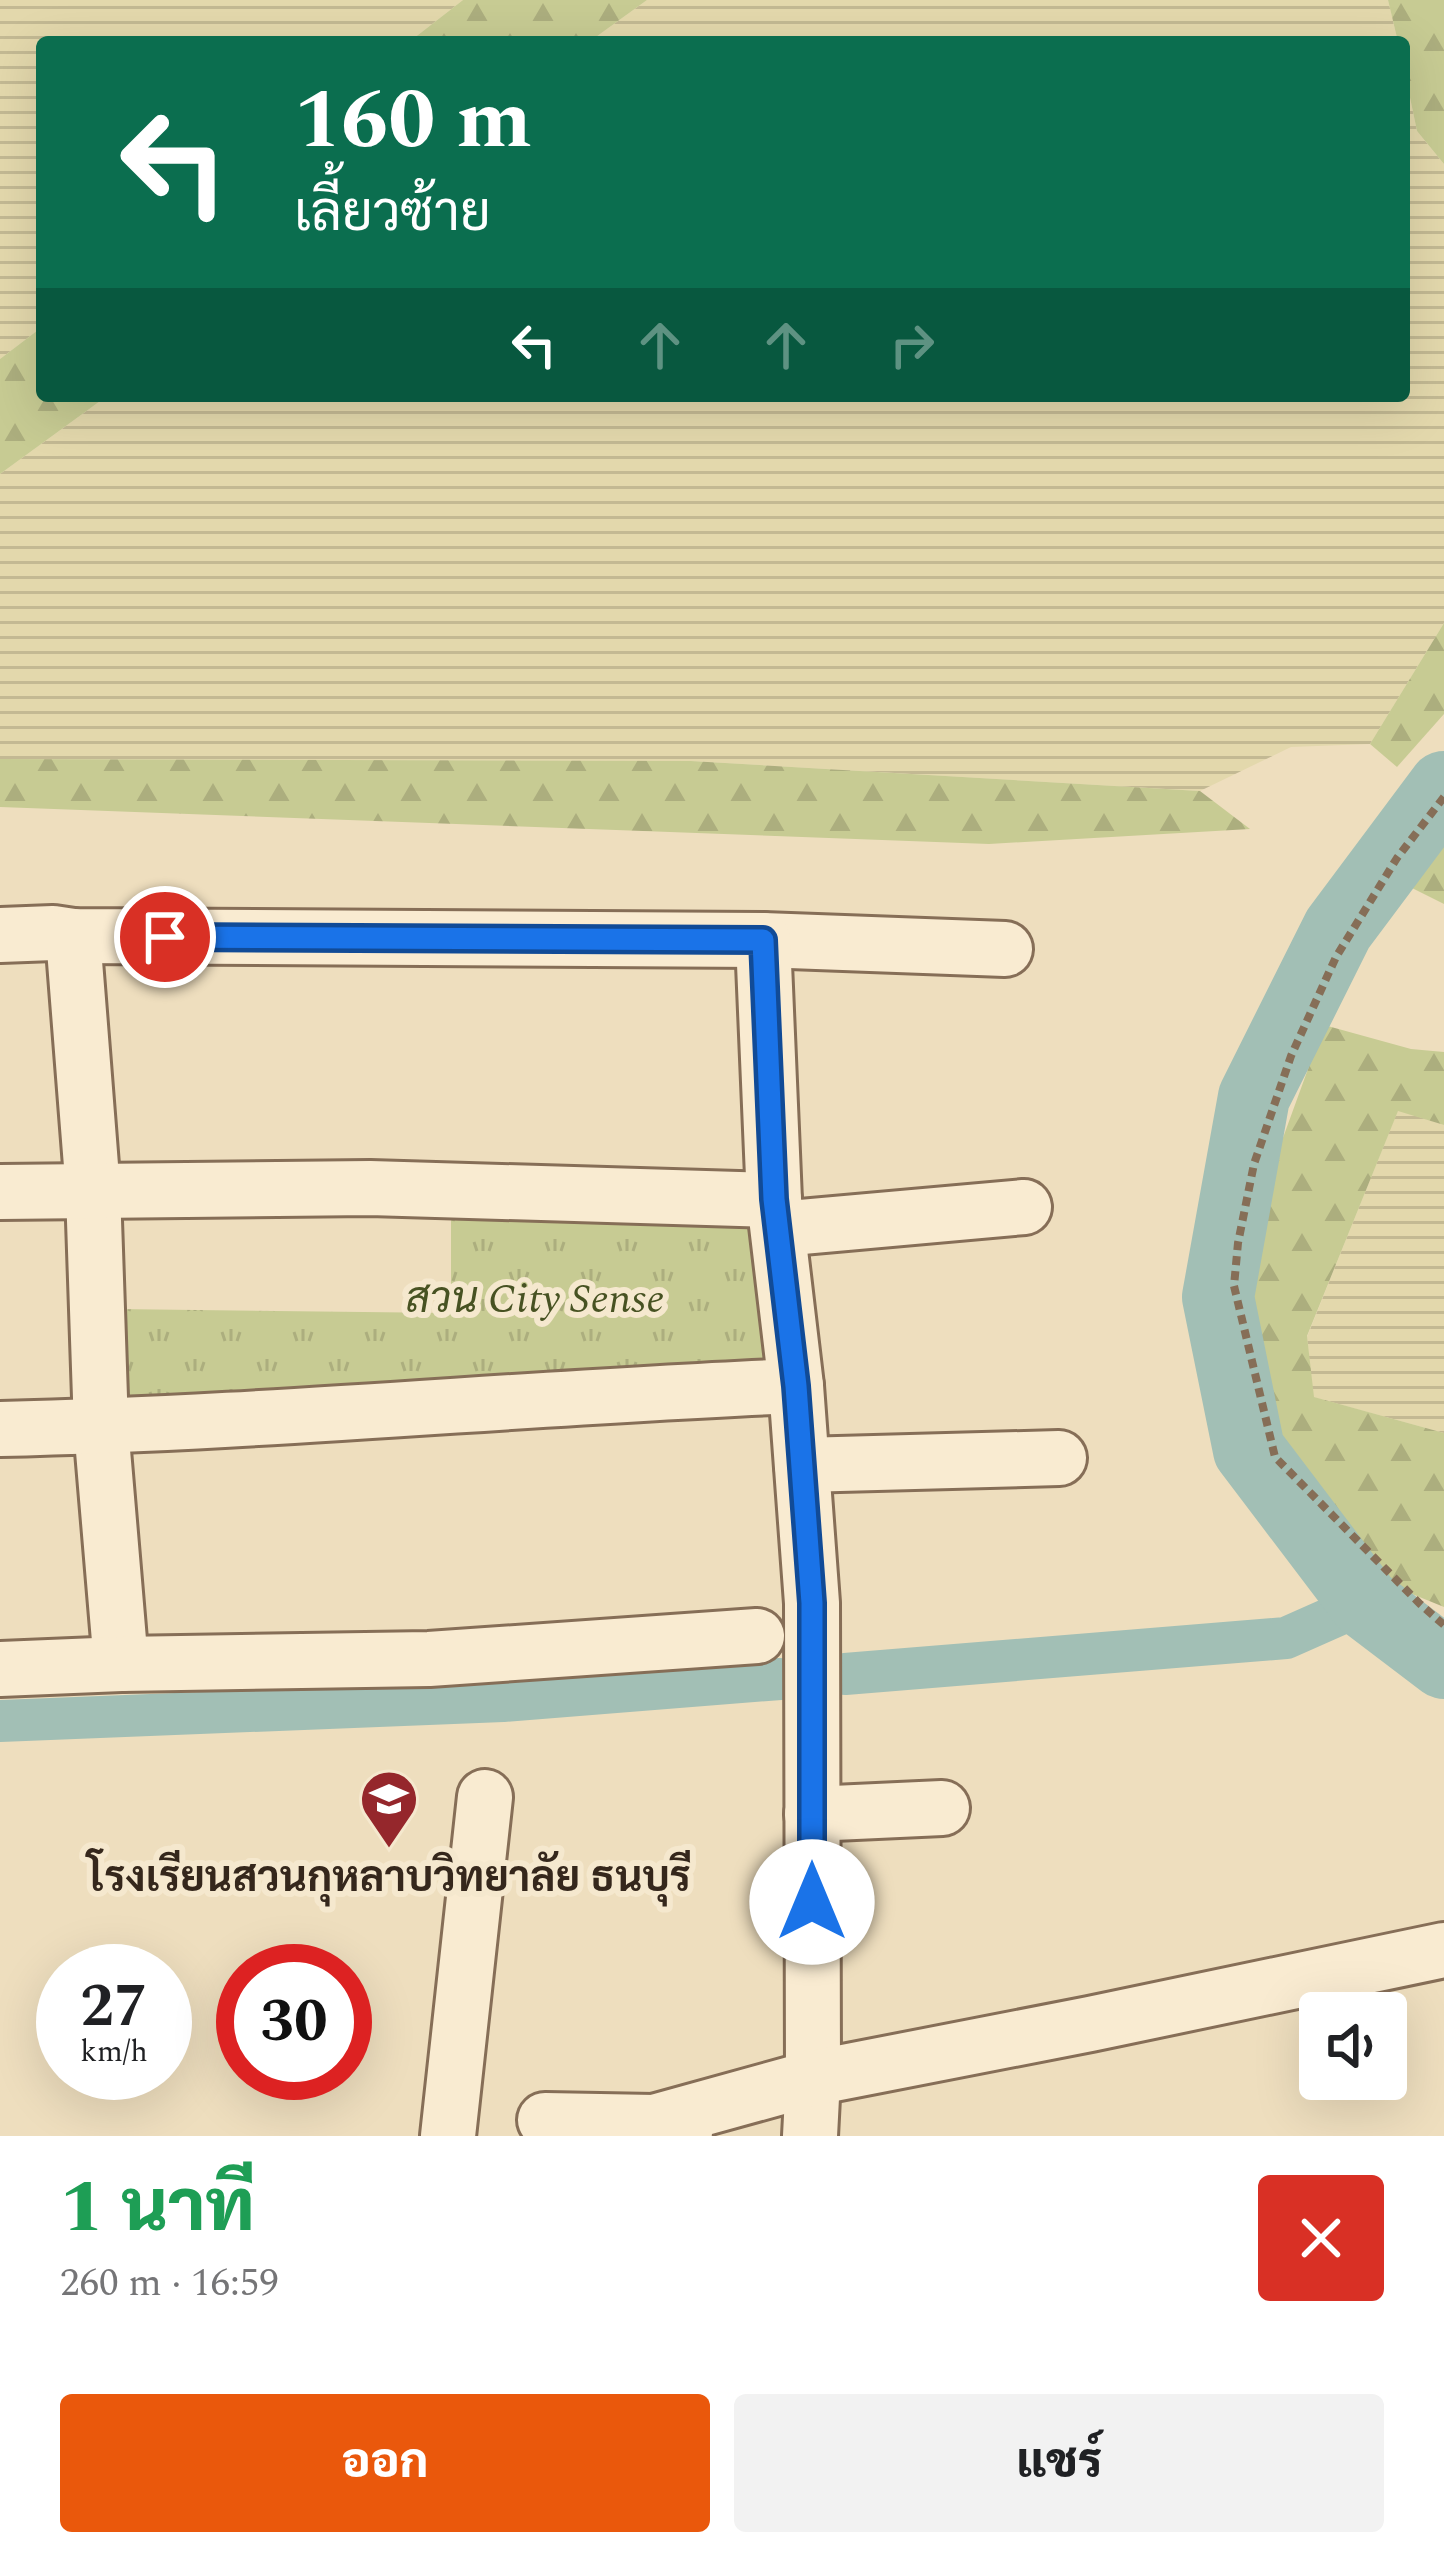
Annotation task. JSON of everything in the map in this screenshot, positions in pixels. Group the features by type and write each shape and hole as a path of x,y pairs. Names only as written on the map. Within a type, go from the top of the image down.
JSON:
{"street":[{"path":"0,935 763,940 1005,949"},
{"path":"73,936 93,1191 101,1427 121,1664"},
{"path":"763,940 776,1214 796,1386 812,1603 810,2136"},
{"path":"0,1192 370,1188 776,1214 1024,1208"},
{"path":"0,1430 796,1386"},
{"path":"802,1465 1059,1458"},
{"path":"0,1669 429,1659 758,1636"},
{"path":"448,2136 485,1798"},
{"path":"812,1814 942,1808"},
{"path":"545,2120 676,2129 813,2078 1444,1951"}],"path":[{"path":"1444,797 1397,858 1336,957 1291,1056 1254,1164 1234,1286 1275,1457 1444,1625"}],"shaded area":[{"path":"0,0 463,0 417,36 36,36 36,332 0,359"},
{"path":"647,0 1388,0 1397,36 597,36"},
{"path":"1410,98 1417,131 1444,164 1444,623 1370,744 1291,747 1200,791 691,761 0,759 0,474 99,402 1410,402"},
{"path":"1398,1110 1444,1125 1444,1433 1313,1397 1307,1337"}],"green space":[{"path":"463,0 647,0 597,36 417,36"},
{"path":"1388,0 1444,0 1444,164 1417,131 1410,98 1410,36 1397,36"},
{"path":"36,332 36,402 99,402 0,474 0,359"},
{"path":"1444,623 1444,714 1397,767 1370,744"},
{"path":"0,759 691,761 1200,791 1250,829 989,844 0,807"},
{"path":"1444,828 1444,904 1402,883"},
{"path":"1324,1025 1411,1049 1444,1052 1444,1125 1398,1111 1307,1336 1314,1397 1444,1433 1444,1607 1358,1572 1292,1491 1250,1316 1276,1157"},
{"name":"สวน City Sense","path":"451,1213 756,1220 765,1367 138,1404 118,1392 115,1309 451,1313"}],"waterway":[{"path":"1444,787 1338,929 1254,1097 1218,1297 1249,1450 1365,1603 1444,1663"},
{"path":"845,1674 1286,1638 1365,1603"},
{"path":"0,1721 503,1701 780,1679"}],"place":[{"name":"โรงเรียนสวนกุหลาบวิทยาลัย ธนบุรี","path":"389,1850"}],"route":[{"path":"165,937 763,940 774,1199 796,1386 812,1603 812,1902"}]}
